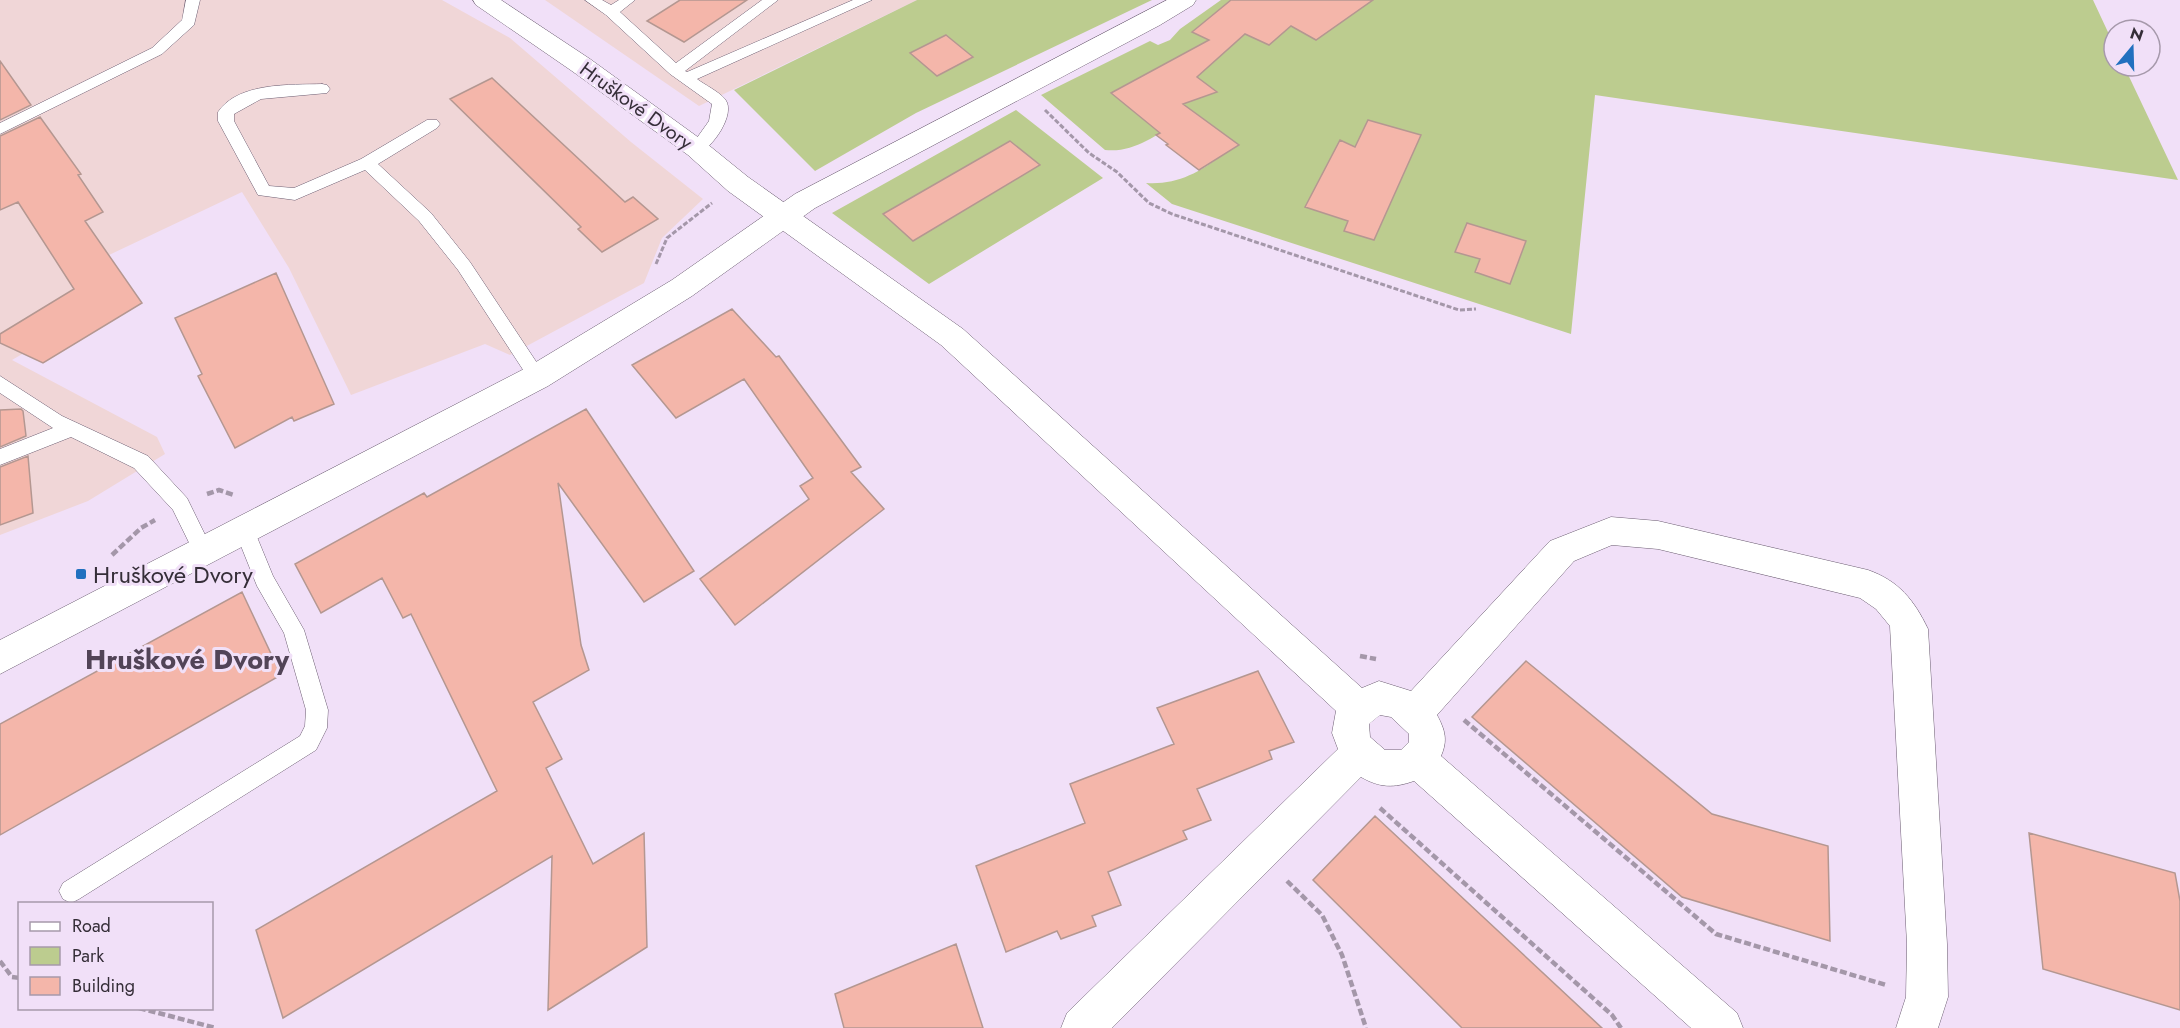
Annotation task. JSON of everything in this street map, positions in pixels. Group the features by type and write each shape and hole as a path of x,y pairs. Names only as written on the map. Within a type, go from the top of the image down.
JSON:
{"street":[{"name":"Hruškové Dvory","path":"485,0 697,149 738,184 952,337 1358,708"},
{"path":"0,658 537,377 682,288 805,201 1151,20 1184,0"},
{"path":"1424,703 1392,699 1367,701 1358,708 1350,725 1353,745 1359,754 1369,763 1396,770 1418,760 1426,741 1421,720 1424,703 1562,551 1611,531 1658,535 1753,555 1868,585 1881,592 1904,614 1910,629 1927,944 1922,1013"},
{"path":"1082,1028 1359,754"},
{"path":"1418,760 1722,1028"}],"lane":[{"path":"0,129 157,51 189,22 193,0"},
{"path":"592,0 611,12 681,75 719,102 721,111 716,124 697,149"},
{"path":"611,12 628,0"},
{"path":"681,75 771,0"},
{"path":"681,75 865,0"},
{"path":"322,89 259,93 235,103 226,112 226,121 258,184 264,191 274,194 295,194 367,163 432,124"},
{"path":"367,163 425,216 464,267 537,377"},
{"path":"0,383 6,389 72,429 141,462 180,504 204,553"},
{"path":"0,457 72,429"},
{"path":"71,891 308,743 316,728 317,710 294,630 264,580 245,531"}],"path":[{"path":"1021,86 1089,153 1117,172 1149,203 1172,214 1459,310 1476,309"},
{"path":"654,269 667,238 713,202 712,198"},
{"path":"1362,657 1381,660"},
{"path":"1424,703 1716,934 1922,1013"},
{"path":"1372,800 1612,1015 1621,1028"},
{"path":"1279,874 1322,915 1342,955 1366,1028"},
{"path":"0,961 12,976 18,978"},
{"path":"147,1010 216,1028"}],"shaded area":[{"path":"0,0 442,0 510,38 631,142 703,199 662,238 644,283 510,355 485,344 351,395 289,268 242,192 109,255 141,304 44,363 24,353 12,360 157,437 165,454 88,501 0,535"},
{"path":"545,0 917,0 699,106"}],"green space":[{"path":"917,0 1152,0 916,113 815,171 734,90"},
{"path":"1221,0 2093,0 2102,19 2102,78 2130,78 2178,180 1595,95 1571,334 1172,204 1146,183 1177,180 1205,167 1222,155 1178,122 1135,146 1105,150 1041,95 1150,41 1158,45 1170,40 1180,29"},
{"path":"1016,110 1103,178 929,284 832,213"}],"building":[{"path":"680,0 747,0 684,42 647,21"},
{"path":"1231,0 1373,0 1316,40 1291,26 1269,45 1245,34 1197,77 1217,92 1183,104 1239,145 1199,170 1166,145 1168,144 1156,135 1160,133 1111,93 1209,40 1192,32"},
{"path":"946,35 973,57 937,76 910,53"},
{"path":"0,61 31,105 0,120"},
{"path":"492,78 625,202 633,197 658,219 602,252 578,229 581,227 450,99"},
{"path":"40,117 81,174 78,175 103,212 85,221 142,303 43,363 0,343 0,334 74,289 18,202 0,210 0,136"},
{"path":"1368,120 1421,135 1374,240 1344,231 1348,221 1305,207 1340,140 1355,147"},
{"path":"1010,141 1040,165 913,241 883,214"},
{"path":"1467,223 1526,241 1510,284 1475,272 1480,259 1455,252"},
{"path":"276,273 334,404 294,421 292,417 235,448 198,376 202,374 175,318"},
{"path":"732,309 776,357 779,356 861,467 851,472 884,509 735,625 700,579 809,499 800,486 813,478 744,379 676,418 632,365"},
{"path":"21,409 26,436 0,447 0,410"},
{"path":"586,409 694,571 644,602 558,483 581,645 589,670 533,702 562,759 546,768 593,864 644,833 647,947 548,1010 552,856 283,1018 256,930 497,791 411,614 403,618 382,578 321,613 295,564 424,493 427,497"},
{"path":"28,456 33,513 0,525 0,467"},
{"path":"242,592 281,675 0,835 0,724"},
{"path":"1526,661 1712,814 1828,846 1830,941 1682,897 1472,717"},
{"path":"1258,671 1294,742 1269,751 1272,759 1197,789 1211,820 1183,831 1187,839 1108,872 1121,905 1092,916 1096,926 1061,939 1057,931 1006,952 976,866 1085,823 1070,784 1174,744 1157,708"},
{"path":"1375,816 1602,1028 1462,1028 1313,880"},
{"path":"2029,833 2175,873 2180,901 2180,1010 2043,969"},
{"path":"956,944 983,1028 844,1028 835,994"}],"place":[{"name":"Hruškové Dvory","path":"81,574"}],"district":[{"name":"Hruškové Dvory","path":"187,659"}]}
